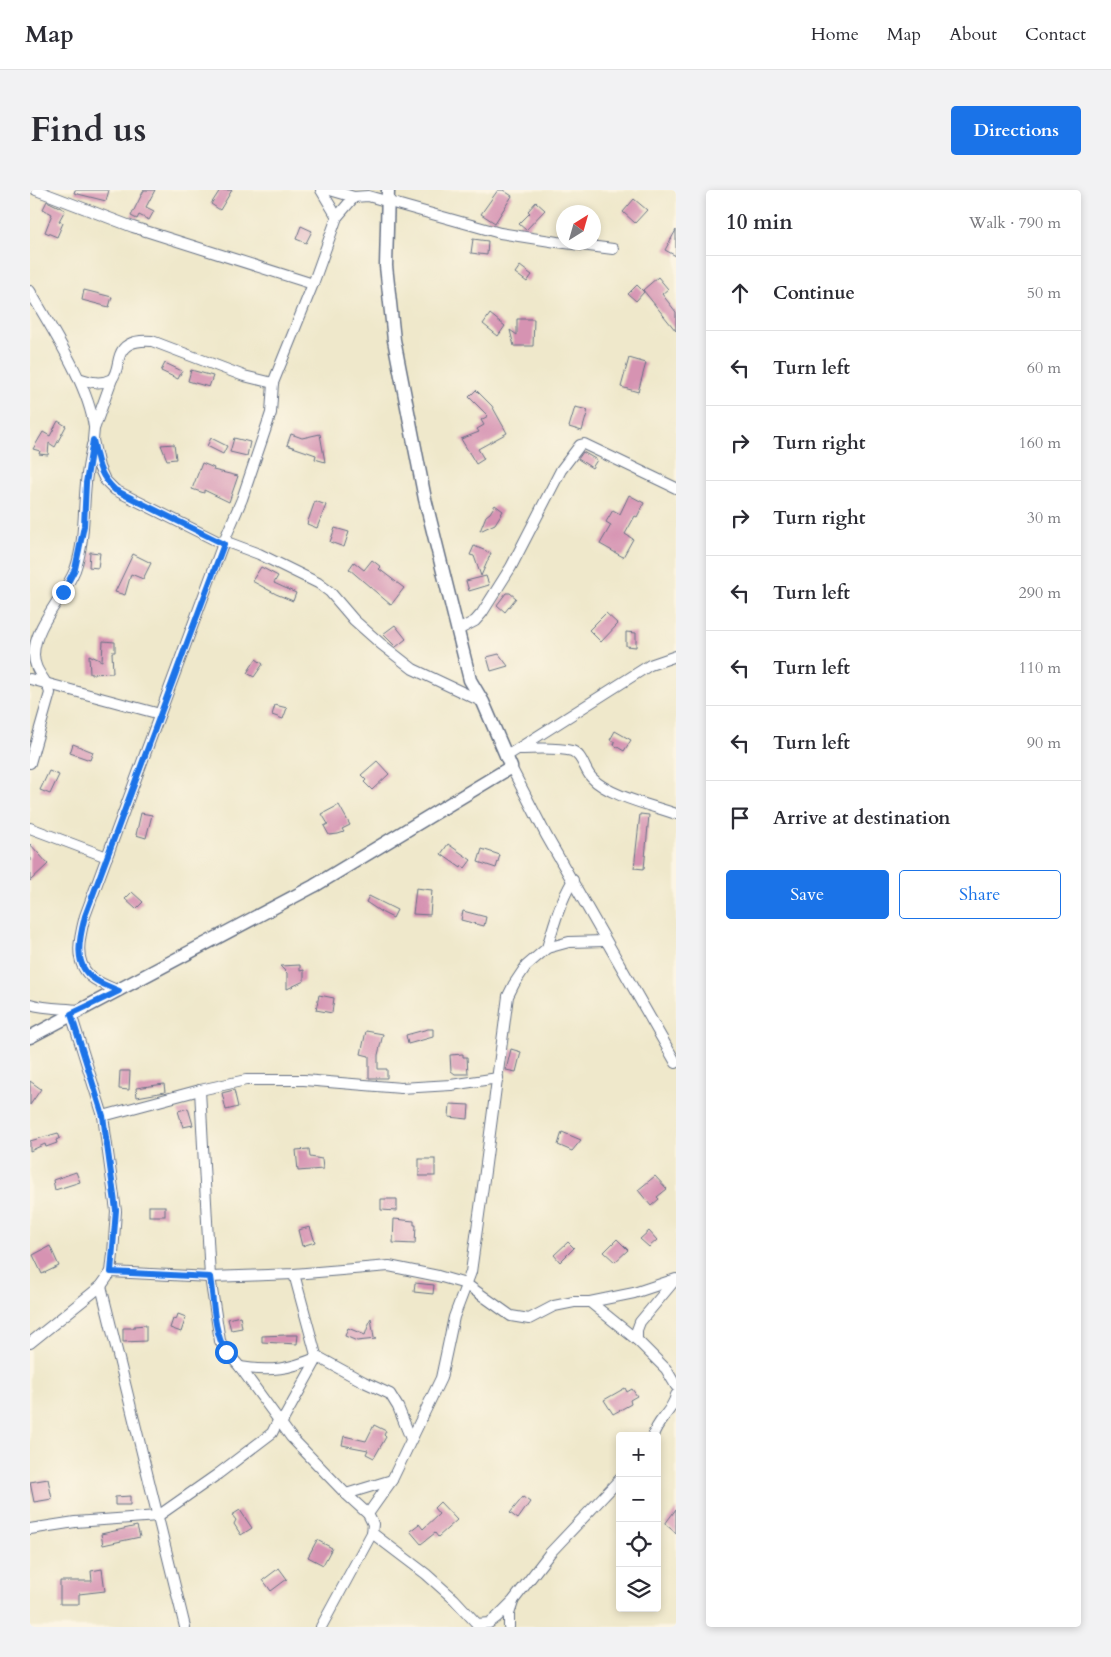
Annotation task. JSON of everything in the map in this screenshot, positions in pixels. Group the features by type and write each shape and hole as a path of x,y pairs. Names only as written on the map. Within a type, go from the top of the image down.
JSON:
{"street":[{"path":"36,190 133,227 313,284"},
{"path":"321,190 336,217"},
{"path":"330,190 354,196 388,195 500,233 613,249"},
{"path":"388,195 386,266 394,340 425,499 470,680 483,702 508,762 546,835 676,1063"},
{"path":"119,991 91,977 80,959 78,941 85,916 224,542 242,499 271,413 273,383 313,284 336,217 354,196"},
{"path":"30,291 78,378 90,407 94,428"},
{"path":"30,763 50,698 49,688 36,667 34,654 39,633 75,569 84,526 86,483 94,428 112,378 118,368 120,354 134,342 142,340 152,341 244,376 273,383"},
{"path":"78,378 97,384 112,378"},
{"path":"93,440 104,480 115,490 224,542 259,554 318,583 330,592 361,626 413,669 483,702"},
{"path":"458,630 475,621 482,613 511,567 561,470 580,445 584,444 676,488"},
{"path":"30,1037 314,886 508,762 517,749 650,665 676,656"},
{"path":"30,678 160,714"},
{"path":"517,749 554,749 573,752 580,757 592,779 616,794 676,814"},
{"path":"30,828 107,857"},
{"path":"547,948 564,895 573,880"},
{"path":"368,1514 392,1480 441,1378 454,1317 472,1262 508,996 526,966 547,948 570,942 606,941"},
{"path":"30,1004 75,1012"},
{"path":"30,1343 101,1286 111,1272 116,1210 103,1116 75,1012"},
{"path":"103,1116 200,1090 246,1080 304,1080 400,1088 450,1085 498,1078"},
{"path":"200,1090 210,1277 220,1341 226,1352 240,1367 292,1437 346,1494 368,1514 372,1524 372,1533 320,1627"},
{"path":"111,1272 210,1277 294,1274 389,1266 466,1284 511,1316 529,1319 554,1306 574,1302 590,1302 634,1293 676,1279 640,1322 637,1330 637,1340"},
{"path":"294,1274 314,1351 318,1357 390,1394 398,1407 411,1439"},
{"path":"101,1286 185,1627"},
{"path":"590,1302 637,1340 666,1369 676,1386"},
{"path":"240,1367 258,1370 277,1370 296,1366 318,1357"},
{"path":"30,1529 76,1522 158,1516 218,1474 272,1432 318,1357"},
{"path":"654,1432 671,1408 676,1395"},
{"path":"272,1432 292,1437"},
{"path":"346,1494 392,1480"},
{"path":"372,1533 426,1574 454,1599 478,1626 498,1618 513,1602 550,1554 616,1483"},
{"path":"509,1627 509,1614 513,1602"}],"building":[{"path":"75,190 109,190 106,201 74,193"},
{"path":"144,190 155,190 146,207 154,211 149,220 139,215 137,219 131,216"},
{"path":"220,190 232,190 220,210 211,204"},
{"path":"498,190 503,190 512,196 495,223 481,214"},
{"path":"634,199 647,210 635,223 623,212"},
{"path":"47,201 65,210 59,221 63,223 57,237 45,232 52,214 43,209"},
{"path":"536,202 545,210 526,230 519,224 530,213 528,211"},
{"path":"301,226 312,231 306,243 296,239"},
{"path":"676,230 676,256 665,250"},
{"path":"473,239 488,241 487,255 471,253"},
{"path":"520,266 532,275 527,282 515,273"},
{"path":"658,277 668,289 662,294 676,312 676,331 643,290"},
{"path":"637,285 644,292 636,301 628,294"},
{"path":"84,290 112,297 109,307 82,300"},
{"path":"490,314 505,326 498,336 483,324"},
{"path":"517,319 534,319 533,346 514,346 510,330 517,335"},
{"path":"629,358 646,363 638,392 621,387"},
{"path":"165,363 182,371 178,379 161,371"},
{"path":"191,370 213,376 209,387 188,381"},
{"path":"476,390 492,406 507,433 478,449 484,459 476,464 461,439 479,432 477,429 484,425 481,420 488,416 469,397"},
{"path":"575,407 588,410 582,431 569,427"},
{"path":"58,421 66,426 55,447 49,443 48,455 39,454 40,451 33,449 43,432 50,436"},
{"path":"291,434 302,438 320,434 325,462 315,459 316,455 287,445"},
{"path":"211,438 227,446 223,454 207,446"},
{"path":"234,438 250,442 247,456 230,452"},
{"path":"174,444 176,459 167,460 161,445"},
{"path":"583,452 597,460 592,468 578,459"},
{"path":"202,463 214,468 213,470 238,476 229,502 204,490 204,493 192,489"},
{"path":"629,495 644,503 625,534 633,539 623,557 600,544 611,525 606,522 613,510 620,514"},
{"path":"315,501 326,505 317,528 307,524"},
{"path":"495,505 503,511 495,524 480,531 486,516"},
{"path":"335,528 349,532 344,547 330,542"},
{"path":"474,546 491,553 481,576 474,556 470,555"},
{"path":"90,552 100,553 98,568 89,567"},
{"path":"133,554 151,563 143,579 131,574 125,595 115,592"},
{"path":"372,560 381,567 379,569 404,588 391,605 349,569 354,562 364,570"},
{"path":"261,567 278,576 274,583 296,593 293,601 252,581"},
{"path":"486,576 489,585 469,591 466,581"},
{"path":"506,593 510,593 516,598 505,612 497,605"},
{"path":"606,613 618,624 601,642 589,630"},
{"path":"395,625 406,639 396,647 383,634"},
{"path":"626,632 636,633 636,647 626,646"},
{"path":"103,641 115,642 115,652 112,652 113,673 90,674 89,655 102,661"},
{"path":"499,654 508,666 491,671 487,657"},
{"path":"256,659 263,664 254,677 247,673"},
{"path":"275,705 287,708 283,719 272,715"},
{"path":"615,731 631,740 624,751 614,745 615,742 610,740"},
{"path":"73,744 93,752 90,760 70,753"},
{"path":"377,761 389,774 372,790 364,782 366,780 361,775"},
{"path":"49,771 59,775 50,794 40,790"},
{"path":"339,805 350,825 342,829 344,832 329,835 324,826 328,824 322,814"},
{"path":"141,813 152,815 146,838 136,835"},
{"path":"640,814 649,815 644,869 634,868"},
{"path":"30,844 48,864 30,881"},
{"path":"448,844 471,860 465,868 462,866 461,868 441,854"},
{"path":"482,849 500,855 496,868 478,862"},
{"path":"416,888 432,890 430,915 413,914"},
{"path":"132,892 143,902 136,909 125,899"},
{"path":"369,896 397,910 393,918 366,902"},
{"path":"463,911 486,917 484,926 461,920"},
{"path":"300,965 300,971 304,970 304,981 287,989 287,973 280,966"},
{"path":"319,995 334,998 332,1013 316,1010"},
{"path":"433,1029 433,1037 408,1044 406,1035"},
{"path":"366,1031 383,1034 378,1055 378,1069 387,1069 387,1078 369,1078 369,1056 361,1054"},
{"path":"511,1049 521,1052 516,1072 506,1070"},
{"path":"463,1054 463,1057 467,1057 468,1074 455,1074 451,1071 450,1055"},
{"path":"120,1071 130,1071 129,1090 119,1089"},
{"path":"30,1081 41,1089 30,1105"},
{"path":"164,1084 165,1092 137,1097 136,1088"},
{"path":"234,1090 238,1107 226,1110 222,1093"},
{"path":"450,1104 469,1105 468,1119 449,1117"},
{"path":"188,1108 193,1125 183,1127 178,1111"},
{"path":"562,1132 581,1140 572,1151 558,1145"},
{"path":"58,1133 60,1138 56,1140 57,1143 46,1147 45,1144 30,1151 30,1141"},
{"path":"309,1149 310,1157 322,1159 323,1169 298,1171 296,1150"},
{"path":"419,1159 435,1159 435,1176 419,1176"},
{"path":"76,1172 80,1182 55,1190 53,1180"},
{"path":"655,1176 667,1189 657,1197 659,1199 651,1206 638,1190"},
{"path":"381,1199 397,1199 397,1211 381,1210"},
{"path":"149,1206 165,1206 165,1216 149,1216"},
{"path":"394,1219 414,1221 414,1225 416,1225 415,1244 393,1243"},
{"path":"310,1227 315,1242 302,1246 298,1230"},
{"path":"649,1231 657,1240 649,1247 640,1239"},
{"path":"617,1239 628,1250 615,1262 604,1252"},
{"path":"568,1242 574,1248 560,1262 554,1255"},
{"path":"50,1246 59,1266 42,1274 33,1255"},
{"path":"415,1283 434,1285 433,1294 414,1292"},
{"path":"178,1314 186,1317 181,1332 170,1328 173,1319 176,1320"},
{"path":"240,1316 242,1328 231,1330 228,1319"},
{"path":"371,1318 374,1338 376,1339 357,1341 345,1336 348,1328 365,1335"},
{"path":"146,1325 146,1341 123,1342 123,1328"},
{"path":"298,1335 297,1344 262,1342 262,1336"},
{"path":"625,1388 627,1392 632,1389 637,1396 630,1400 631,1404 613,1414 604,1400"},
{"path":"374,1425 386,1431 384,1435 386,1437 374,1458 366,1454 368,1450 342,1445 344,1436 366,1441"},
{"path":"48,1479 52,1499 34,1502 30,1482"},
{"path":"130,1496 130,1505 115,1505 115,1497"},
{"path":"523,1497 530,1502 518,1519 510,1513"},
{"path":"440,1502 457,1520 438,1537 435,1533 421,1544 410,1531 419,1524 423,1529 439,1514 434,1508"},
{"path":"676,1509 676,1533 665,1524"},
{"path":"240,1510 252,1528 241,1535 234,1524 236,1520 232,1515"},
{"path":"137,1526 140,1537 103,1545 101,1534"},
{"path":"317,1540 332,1548 323,1565 308,1557"},
{"path":"279,1568 287,1579 271,1591 263,1580"},
{"path":"102,1569 105,1591 79,1594 79,1604 60,1604 60,1581 92,1581 91,1571"}],"route":[{"path":"63,592 75,569 84,526 86,483 93,440 104,480 115,490 224,544 85,916 78,941 80,959 91,977 119,991 71,1014 103,1116 116,1210 111,1272 210,1277 217,1332 226,1352"}]}
